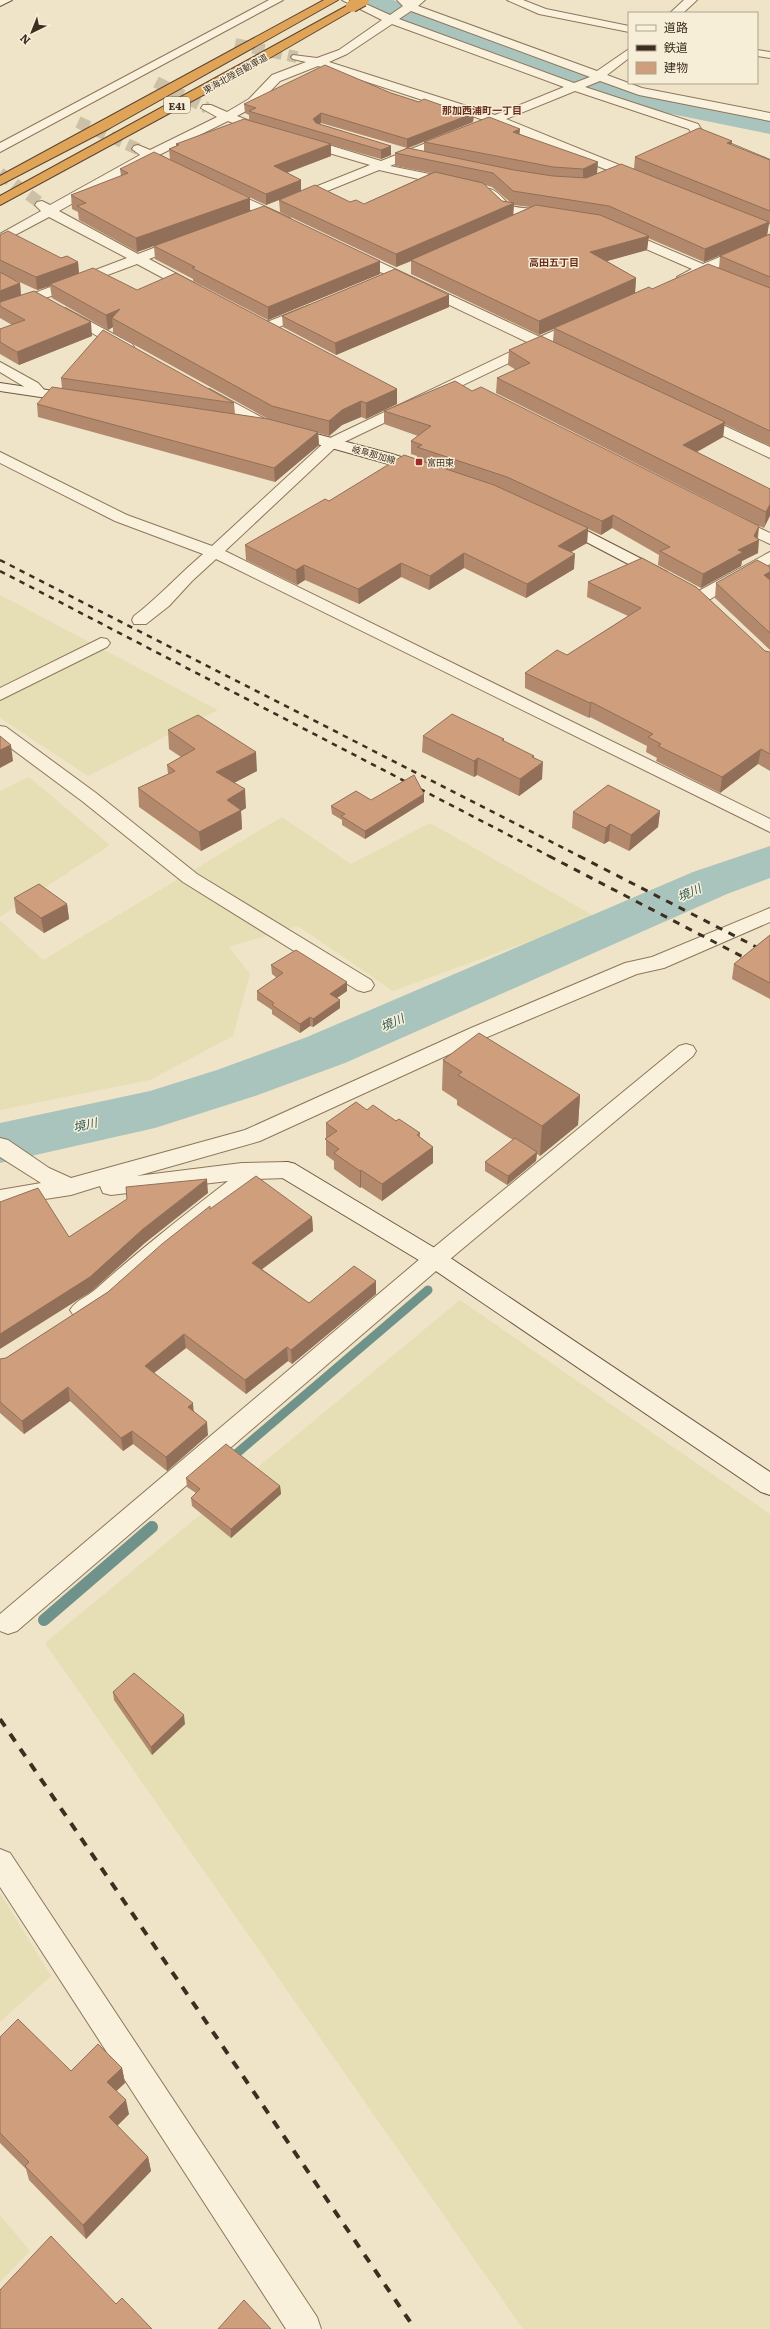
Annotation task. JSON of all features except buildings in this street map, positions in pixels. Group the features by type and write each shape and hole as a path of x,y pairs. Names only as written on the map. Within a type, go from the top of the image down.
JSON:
{"highway":[{"name":"東海北陸自動車道","path":"0,181 106,126 332,0"},
{"name":"東海北陸自動車道","path":"0,201 168,110 350,3 363,0"}],"street":[{"path":"0,3 6,0"},
{"path":"0,148 64,116 277,0"},
{"path":"513,0 543,12 628,29"},
{"path":"677,12 691,0"},
{"path":"350,3 694,127 698,134 770,165"},
{"path":"343,52 409,4 597,78 639,92 770,117"},
{"path":"396,32 409,25"},
{"path":"210,37 229,42"},
{"path":"0,239 50,212 143,152 229,116 253,102 276,78 315,61 343,52 354,51 383,39"},
{"path":"251,217 379,164 494,120 597,78 628,53"},
{"path":"758,53 770,55"},
{"path":"297,58 315,61 494,120 648,182"},
{"path":"139,75 151,80"},
{"path":"207,108 229,116 251,127 379,164 386,169 464,186"},
{"path":"64,116 78,122"},
{"path":"684,140 698,134"},
{"path":"392,149 426,159"},
{"path":"143,152 190,176"},
{"path":"605,176 633,163"},
{"path":"210,186 300,228"},
{"path":"479,189 487,190 508,209 563,218"},
{"path":"40,203 50,212 205,295"},
{"path":"511,223 533,213"},
{"path":"609,228 723,278"},
{"path":"674,282 703,269 768,233"},
{"path":"0,311 194,238"},
{"path":"341,248 559,352"},
{"path":"381,281 411,268"},
{"path":"18,287 140,354"},
{"path":"267,327 324,304"},
{"path":"140,620 163,602 214,552 333,442 538,342 596,317"},
{"path":"253,320 281,334"},
{"path":"0,366 33,386 40,393"},
{"path":"458,381 478,391"},
{"path":"194,385 269,427"},
{"path":"0,387 88,400"},
{"path":"400,395 414,403"},
{"path":"686,413 770,453"},
{"name":"岐阜那加線","path":"230,421 269,427 333,442 440,475"},
{"path":"0,457 121,518 214,552 770,826"},
{"path":"721,514 770,539"},
{"path":"548,516 672,581"},
{"path":"699,597 770,558"},
{"path":"0,695 101,642"},
{"path":"0,731 88,797 190,878 364,985"},
{"path":"0,1198 68,1187 252,1136 478,1033 632,968 657,963 770,914"},
{"path":"8,1623 435,1259 686,1051"},
{"path":"0,1146 41,1174 68,1187 112,1187 242,1171 287,1170 435,1259 770,1484"},
{"path":"62,1323 101,1298 154,1250 244,1180 242,1171"},
{"path":"0,1862 305,2329"}],"shaded area":[{"path":"0,595 218,710 88,776 0,718"},
{"path":"29,777 110,845 0,917 0,791"},
{"path":"282,817 351,864 430,823 596,917 393,991 298,926 229,947 250,974 233,1036 150,1080 0,1110 0,920 43,960"},
{"path":"460,1300 770,1514 770,2329 523,2329 45,1643"},
{"path":"0,1893 51,1976 0,2022"},
{"path":"0,2215 30,2251 0,2282"}],"waterway":[{"path":"372,0 386,8 628,97 770,125"},
{"name":"境川","path":"0,1143 155,1109 236,1083 326,1050 710,883 770,861"},
{"path":"229,1460 428,1290"},
{"path":"44,1620 152,1527"}],"tunnel":[{"path":"235,44 297,57"},
{"path":"156,82 207,108"},
{"path":"78,122 138,149"},
{"path":"0,173 40,203"}],"railway":[{"path":"0,560 581,857"},
{"path":"0,571 551,857"},
{"path":"549,856 770,971"},
{"path":"579,856 770,954"},
{"path":"0,1719 415,2329"}],"place":[{"name":"富田東","path":"419,462"}],"district":[{"name":"那加西浦町一丁目","path":"482,109"},
{"name":"高田五丁目","path":"554,261"}]}
